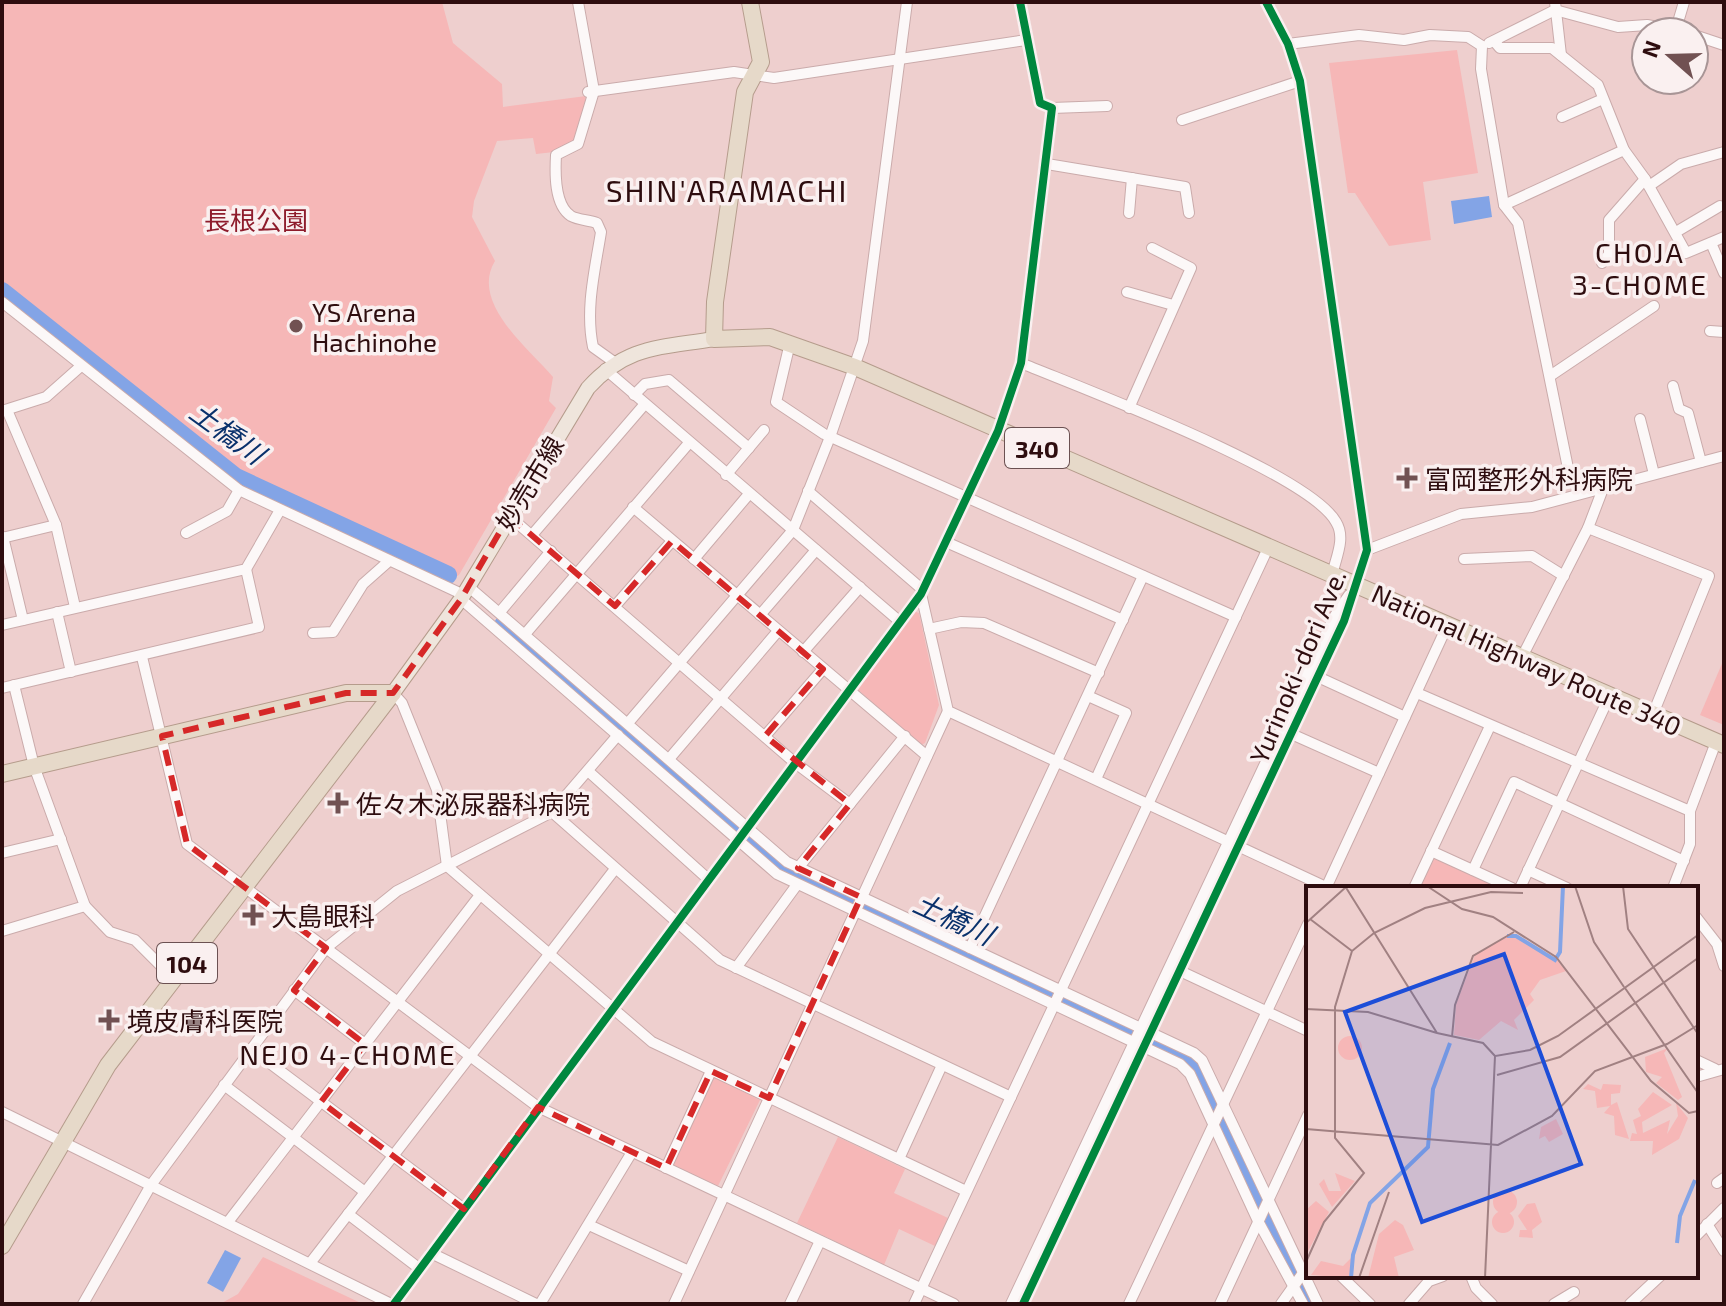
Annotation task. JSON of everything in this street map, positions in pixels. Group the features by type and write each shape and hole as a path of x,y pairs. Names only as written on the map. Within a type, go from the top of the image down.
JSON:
{"highway":[{"path":"714,339 715,302 745,92 761,62 750,2"},
{"name":"National Highway Route 340","path":"714,339 755,336 790,343 855,367 1720,744"},
{"path":"2,774 346,693 393,693"},
{"name":"104","path":"2,1246 108,1065 393,693"}],"main road":[{"path":"610,365 630,354 714,339"},
{"name":"妙売市線","path":"393,693 464,593 565,422 610,365"}],"street":[{"path":"578,2 591,91 578,144 556,155 555,168 562,204 570,216 597,223 601,232 590,306 593,347 644,405 898,620"},
{"path":"628,723 793,530 830,437 863,341 907,2"},
{"path":"1020,2 1040,103 1052,108 1107,106"},
{"name":"Yurinoki-dori Ave.","path":"1266,2 1288,44 1300,81 1367,550 1344,621 1318,677 1286,731"},
{"path":"1482,46 1555,6 1618,27 1630,26"},
{"path":"1555,6 1561,55"},
{"path":"1288,44 1359,35 1404,40 1430,35 1468,37 1482,46"},
{"path":"591,91 734,72 774,78 1026,40"},
{"path":"1494,41 1500,48 1552,48 1598,85 1624,150 1647,182 1686,253 1724,237"},
{"path":"1482,46 1481,69 1504,205 1518,223 1568,468 1579,493"},
{"path":"1182,120 1300,81"},
{"path":"1562,117 1603,99"},
{"path":"2,1112 393,1304 898,620 922,592 998,431 1021,363 1052,108"},
{"path":"1504,205 1624,150"},
{"path":"1602,263 1609,254 1609,220 1647,182 1681,164 1724,152"},
{"path":"1047,164 1185,187 1189,213"},
{"path":"1129,213 1132,178"},
{"path":"1676,232 1720,206"},
{"path":"1711,243 1724,273"},
{"path":"1129,408 1191,268 1152,248"},
{"path":"1127,292 1173,305"},
{"path":"2,302 239,490 500,612 746,828 798,868 1202,1060 1266,1198 1305,1270 1281,1304"},
{"path":"1550,376 1654,306"},
{"path":"1710,331 1724,332"},
{"path":"790,343 776,402 830,437 1236,617"},
{"path":"1021,363 1129,408 1292,483 1335,519 1342,536 1332,575"},
{"path":"75,607 56,525 5,410 46,397 81,366"},
{"path":"634,395 645,384 669,380 749,448"},
{"path":"1673,386 1679,409 1688,413 1701,462"},
{"path":"532,535 644,405"},
{"path":"1640,419 1654,474"},
{"path":"726,475 764,430"},
{"path":"526,633 689,443"},
{"path":"1367,550 1461,514 1532,507 1724,456"},
{"path":"1522,657 1588,528 1604,486"},
{"path":"186,533 227,511 239,490"},
{"path":"674,1304 948,711 922,592 808,491"},
{"path":"694,559 749,494"},
{"path":"633,507 927,756"},
{"path":"2,688 259,627 246,569 280,510"},
{"path":"509,516 794,762 850,804"},
{"path":"23,620 3,538 56,525"},
{"path":"1588,528 1709,576 1653,714"},
{"path":"615,606 672,541"},
{"path":"946,542 1123,620"},
{"path":"914,1304 1268,548"},
{"path":"760,615 816,550"},
{"path":"500,612 551,551"},
{"path":"1464,559 1500,555 1532,556 1564,576"},
{"path":"313,633 333,632 363,584 389,561"},
{"path":"2,625 246,569"},
{"path":"970,948 1143,576"},
{"name":"Yurinoki-dori Ave.","path":"1023,1304 1286,731 1334,617 1355,584"},
{"path":"803,652 860,587"},
{"path":"464,593 618,735 796,886 1180,1064 1190,1074 1258,1221 1303,1304"},
{"path":"57,612 71,672"},
{"path":"929,629 961,622 984,623 1099,673"},
{"path":"1327,886 1448,624"},
{"path":"669,759 778,631"},
{"path":"142,657 187,844 538,1107 954,1304"},
{"path":"765,736 823,669"},
{"path":"1318,677 1405,717"},
{"path":"14,685 34,766 85,906 110,932 135,940 174,979"},
{"path":"393,693 402,703 437,790 447,866 549,955 652,1042 966,1191"},
{"path":"1417,693 1690,811"},
{"path":"1521,886 1610,695"},
{"path":"1088,696 1126,713 1096,779"},
{"path":"948,711 1322,886"},
{"path":"1415,886 1490,726"},
{"path":"1286,731 1379,773"},
{"path":"83,1304 151,1185 326,948 397,891 552,812 618,735"},
{"path":"798,868 905,736"},
{"path":"1675,886 1690,844 1690,811 1720,744"},
{"path":"588,771 708,879"},
{"path":"1473,870 1514,782 1684,861"},
{"path":"552,812 720,960 1011,1097"},
{"path":"2,853 61,839"},
{"name":"Yurinoki-dori Ave.","path":"1146,1032 1180,971 1234,843"},
{"path":"1431,851 1508,886"},
{"path":"311,1262 615,869"},
{"path":"1528,870 1563,886"},
{"path":"736,968 796,886"},
{"path":"228,1222 480,895"},
{"path":"2,931 85,906"},
{"path":"1698,920 1717,944 1724,966"},
{"path":"1129,1304 1306,928"},
{"path":"1180,971 1306,1030"},
{"path":"294,990 365,1044"},
{"name":"Yurinoki-dori Ave.","path":"1011,1304 1140,1046"},
{"path":"251,1049 464,1209"},
{"path":"1698,1061 1720,1069"},
{"path":"899,1159 942,1065"},
{"path":"1698,1076 1720,1069"},
{"path":"666,1168 711,1071"},
{"path":"224,1085 365,1192"},
{"path":"1220,1304 1266,1198 1306,1119"},
{"path":"431,1253 538,1304 632,1152"},
{"path":"1698,1234 1724,1208"},
{"path":"348,1214 420,1269"},
{"path":"1707,1224 1724,1251"},
{"path":"589,1225 689,1271"},
{"path":"790,1304 820,1241"},
{"path":"1308,1278 1318,1304"},
{"path":"1343,1278 1370,1304"},
{"path":"1409,1304 1429,1281 1437,1278"},
{"path":"1472,1278 1476,1288 1492,1304"},
{"path":"1630,1304 1658,1278"},
{"path":"1554,1304 1574,1292"}],"highlighted area":[{"path":"509,516 615,606 672,541 823,669 765,736 850,804 798,868 861,897 769,1098 711,1071 666,1168 538,1107 464,1209 321,1102 365,1044 294,990 326,948 187,844 162,736 346,693 393,693 461,599"}],"green space":[{"name":"長根公園","path":"2,2 442,2 453,43 502,84 503,107 586,96 577,142 554,152 536,154 533,138 497,141 474,201 472,217 495,261 489,277 496,308 517,338 553,377 549,401 556,408 459,575 453,578 444,576 234,480 2,295"},
{"path":"1457,50 1478,173 1423,182 1431,240 1389,246 1355,193 1348,193 1329,63"},
{"path":"913,611 919,613 939,705 925,743 921,745 856,688"},
{"path":"1724,659 1724,725 1700,715"},
{"path":"1435,857 1499,886 1419,886"},
{"path":"714,1077 760,1100 718,1186 674,1166 673,1162"},
{"path":"838,1137 905,1169 894,1193 948,1218 935,1246 899,1229 884,1265 797,1223"},
{"path":"263,1257 363,1304 220,1304 238,1294"}],"water":[{"path":"1489,196 1492,217 1454,224 1451,201"},
{"path":"225,1250 241,1258 223,1292 207,1283"}],"waterway":[{"name":"土橋川","path":"2,291 236,477 448,575"},
{"name":"土橋川","path":"503,625 787,871 1194,1060 1309,1304"}],"cycle path":[{"path":"394,1304 921,594 998,431 1021,363 1052,108 1040,103 1020,2"},
{"path":"1023,1304 1344,621 1367,550 1300,81 1288,44 1266,2"}],"place":[{"name":"YS Arena Hachinohe","path":"296,326"},
{"name":"富岡整形外科病院","path":"1407,478"},
{"name":"佐々木泌尿器科病院","path":"338,803"},
{"name":"大島眼科","path":"253,915"},
{"name":"境皮膚科医院","path":"109,1020"}],"district":[{"name":"SHIN'ARAMACHI","path":"727,190"},
{"name":"CHOJA 3-CHOME","path":"1640,268"},
{"name":"NEJO 4-CHOME","path":"348,1054"}]}
